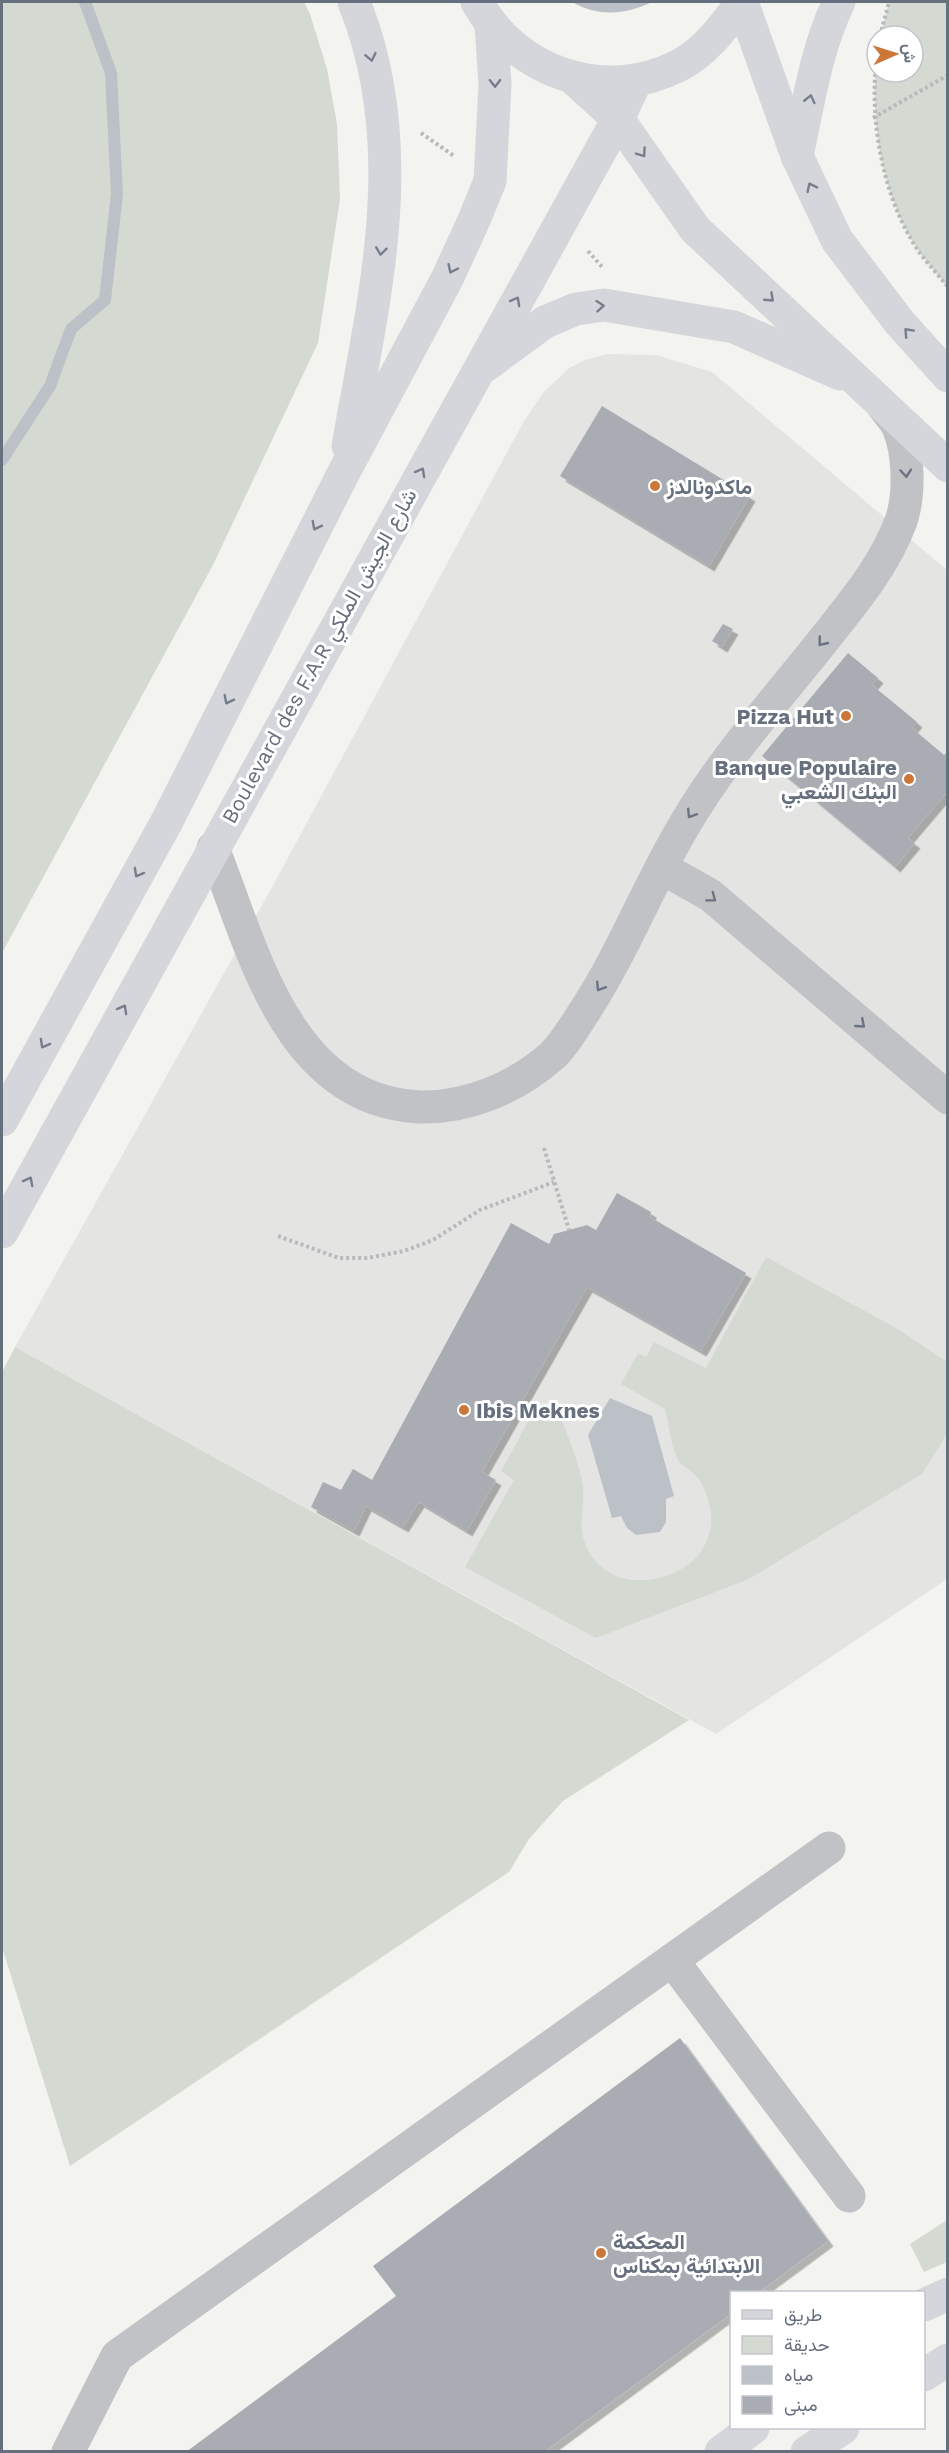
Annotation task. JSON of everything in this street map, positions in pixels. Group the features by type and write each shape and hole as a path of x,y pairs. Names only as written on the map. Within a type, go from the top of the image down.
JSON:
{"main road":[{"path":"343,474 381,250 387,176 381,105 370,51 354,2"},
{"path":"484,13 514,49 543,67 574,79 605,83 636,81 679,66 715,38 742,2"},
{"path":"742,2 797,156 837,240 900,323 948,376"},
{"path":"797,156 821,54 831,19 839,2"},
{"path":"2,1120 166,824 343,474 448,278 490,181 495,85 484,13"},
{"path":"574,79 618,119 695,229 948,466"},
{"name":"Boulevard des F.A.R شارع الجيش الملكي","path":"2,1232 618,119 636,81"},
{"path":"477,373 545,322 576,309 604,305 734,327 870,392"},
{"path":"925,2304 948,2294"},
{"path":"925,2374 948,2360"},
{"path":"722,2451 750,2429"},
{"path":"807,2451 840,2429"}],"lane":[{"path":"213,848 270,993 295,1035 315,1061 337,1080 362,1094 420,1107 449,1105 509,1087 555,1052 607,977 684,826 717,773 862,592 884,559 902,518 907,485 898,427 870,392"},
{"path":"662,868 710,895 948,1098"},
{"path":"68,2451 117,2356 829,1848"},
{"path":"672,1960 849,2196"}],"path":[{"path":"883,24 889,2"},
{"path":"873,118 948,75"},
{"path":"875,84 873,118 891,191 911,240 948,287"},
{"path":"381,105 458,158"},
{"path":"544,1148 569,1230"},
{"path":"278,1236 339,1258 385,1254 433,1240 480,1210 554,1182"}],"shaded area":[{"path":"607,354 656,355 712,372 947,570 947,1579 716,1734 15,1347 271,889 524,421 543,393 569,368 585,360"}],"green space":[{"path":"2,2 304,2 327,69 337,124 340,199 318,343 213,565 2,953"},
{"path":"889,2 947,2 947,287 919,252 901,219 885,174 876,126 875,84 925,84 925,24 883,24"},
{"path":"766,1257 898,1329 947,1362 947,1434 922,1474 749,1579 596,1638 465,1567 514,1480 501,1471 537,1405 544,1404 559,1413 576,1459 583,1487 583,1537 590,1553 599,1565 624,1578 654,1579 683,1568 696,1558 705,1545 710,1530 711,1514 705,1492 697,1477 677,1458 665,1409 621,1384 638,1353 646,1357 654,1342 706,1368"},
{"path":"15,1347 689,1720 563,1801 529,1839 509,1872 70,2166 2,1947 2,1372"},
{"path":"947,2220 947,2262 924,2272 910,2244"}],"water":[{"path":"572,2 652,2 622,12 602,12"},
{"path":"610,1398 652,1416 674,1496 666,1499 666,1522 660,1532 636,1535 627,1528 621,1516 612,1518 588,1435"}],"building":[{"name":"ماكدونالدز","path":"602,406 750,496 709,566 560,476"},
{"path":"723,624 733,629 722,647 712,641"},
{"path":"848,653 878,678 872,685 917,722 912,728 944,755 948,751 948,791 908,838 915,843 895,867 762,756"},
{"name":"Ibis Meknes","path":"617,1193 651,1212 650,1217 746,1273 701,1351 587,1287 482,1472 496,1480 467,1531 419,1502 403,1527 366,1506 354,1531 311,1507 323,1482 341,1490 353,1469 372,1480 511,1223 549,1244 554,1234 587,1225 596,1230"},
{"name":"المحكمة الابتدائية بمكناس","path":"680,2038 828,2241 760,2291 730,2291 730,2314 544,2452 186,2452 396,2296 373,2266"}],"waterway":[{"path":"2,460 50,386 71,329 105,300 117,194 111,73 85,2"}],"place":[{"name":"ماكدونالدز","path":"655,486"},
{"name":"Pizza Hut","path":"846,716"},
{"name":"Banque Populaire البنك الشعبي","path":"909,779"},
{"name":"Ibis Meknes","path":"464,1410"},
{"name":"المحكمة الابتدائية بمكناس","path":"601,2253"}]}
